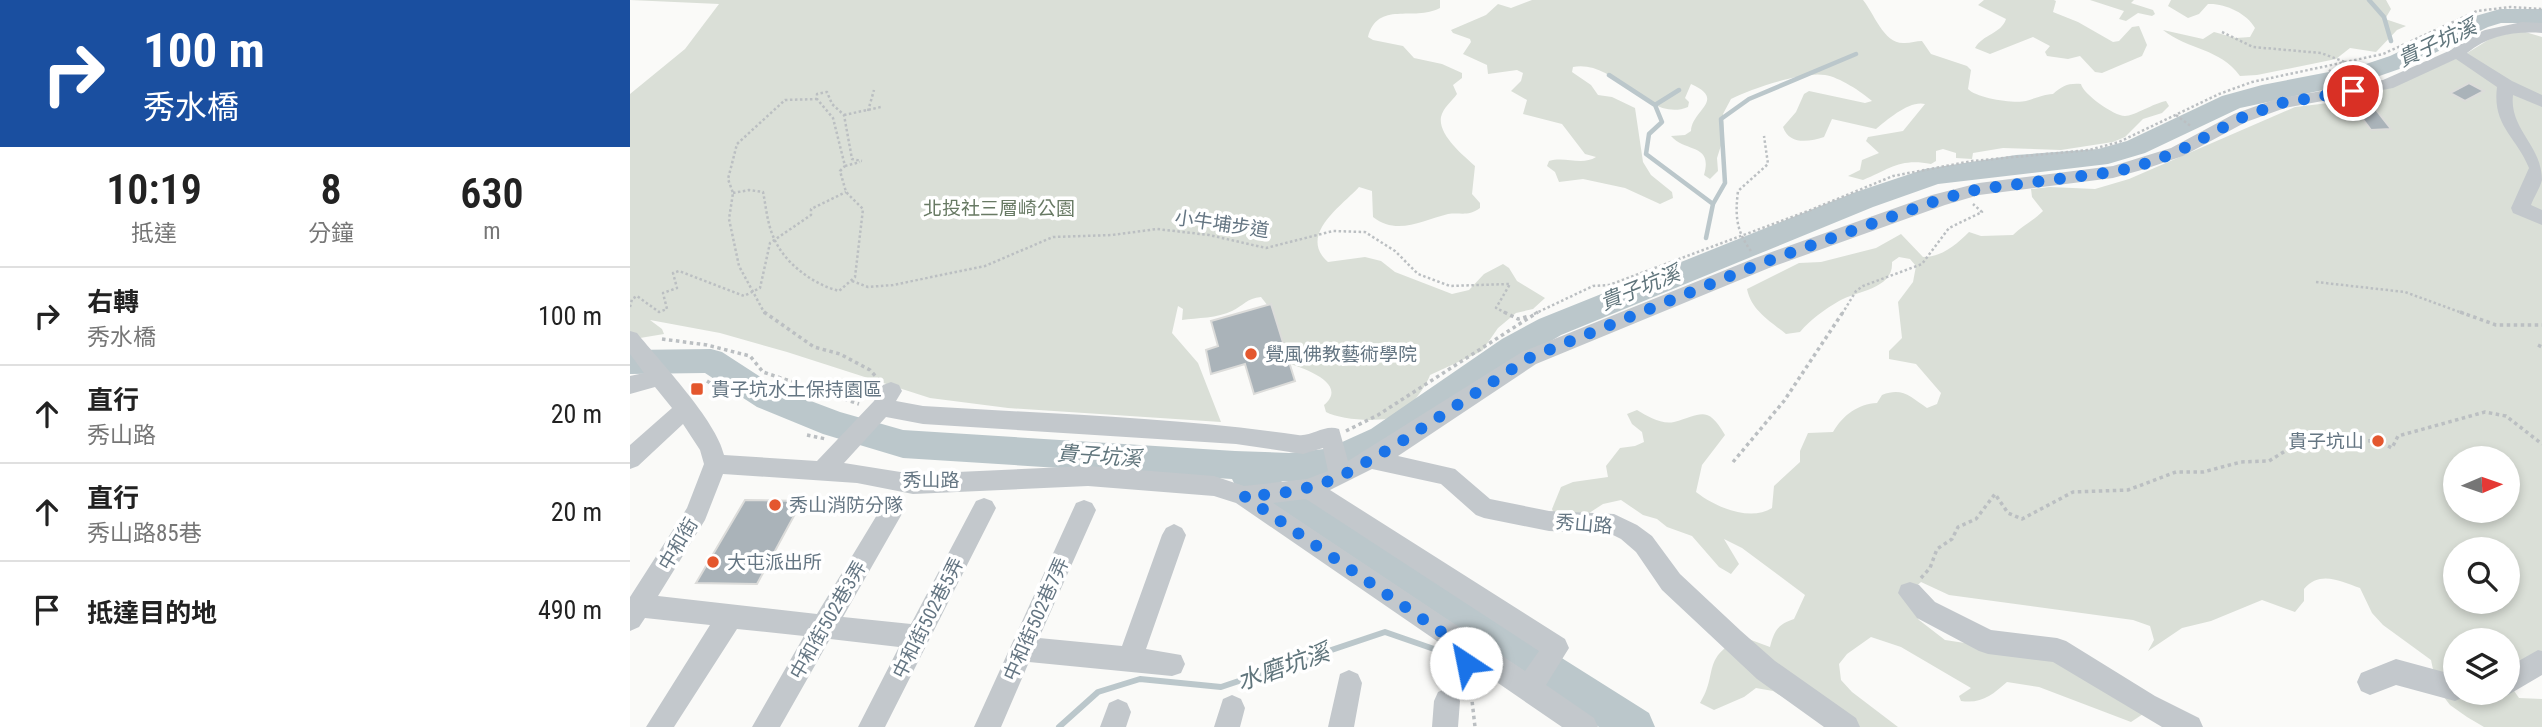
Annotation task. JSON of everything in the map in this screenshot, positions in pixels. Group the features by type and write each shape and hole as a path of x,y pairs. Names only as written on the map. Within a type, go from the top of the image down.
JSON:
{"street":[{"path":"1250,496 1309,489 1355,469 1529,358 1762,263 1979,189 2113,172 2139,166 2177,152 2241,118 2281,103 2387,84 2457,53 2471,42 2491,33 2542,27"},
{"path":"2457,53 2506,85 2542,102"},
{"path":"2506,85 2502,102 2506,119 2533,154 2538,168 2520,208 2542,218"},
{"path":"634,343 711,447 715,464"},
{"path":"630,384 658,375"},
{"path":"824,469 886,399 923,415 1236,435 1303,445 1331,436 1340,475"},
{"path":"630,459 685,409"},
{"name":"秀山路","path":"1369,458 1447,476 1484,508 1549,521 1615,524 1644,544 1671,582 1766,670 1847,727"},
{"name":"秀山路","path":"715,464 857,472 913,484 1088,476 1214,486 1250,496"},
{"name":"中和街","path":"635,612 697,513 715,464"},
{"path":"1309,489 1556,648 1529,689"},
{"path":"1250,496 1462,646 1586,727"},
{"name":"中和街502巷5弄","path":"871,727 984,508"},
{"name":"中和街502巷7弄","path":"987,727 1084,510"},
{"name":"中和街502巷3弄","path":"765,727 891,512"},
{"path":"1130,659 1174,536"},
{"path":"1910,593 1926,610 1988,642 2057,650 2146,705 2190,727"},
{"path":"635,612 730,617 918,636"},
{"path":"659,727 730,617"},
{"path":"1022,649 1172,664"},
{"path":"2520,674 2538,662 2542,663"},
{"path":"2370,682 2396,672 2443,685"},
{"path":"1341,727 1349,684"},
{"path":"1445,727 1447,701"}],"path":[{"path":"1331,436 1378,415 1534,314 1593,286 1609,285 1808,211 1855,190 1927,168 2089,150 2132,136 2252,82 2335,64 2347,64 2383,54 2477,11 2510,7 2542,9"},
{"path":"2222,32 2249,46 2279,50 2314,50 2330,54 2347,64"},
{"path":"2329,70 2338,67 2335,64"},
{"path":"868,111 874,90"},
{"path":"733,193 749,190 763,192 774,240 795,266 829,290 839,291 852,281 863,209 846,192 840,171 845,166 862,161 852,159 844,115 832,104 827,92 817,94 817,99"},
{"path":"662,339 707,345 750,356 763,372 852,402 886,399 870,370 840,354 814,347 766,316 739,266 729,219 733,193 728,179 737,144 785,100 817,99"},
{"path":"817,99 833,118 845,166"},
{"path":"844,115 854,110 868,111 881,107"},
{"path":"2176,115 2197,130"},
{"path":"1758,259 1738,235 1735,222 1738,191 1768,164 1764,136"},
{"path":"630,307 632,299 637,296 659,312 667,309 663,293 677,288 673,273 679,271 744,296 760,288 770,243 811,215 811,209 846,192"},
{"path":"1733,461 1757,438 1797,386 1856,291 1867,281 1907,271 1924,262 1944,229 1961,218 1982,212 1961,194"},
{"name":"小牛埔步道","path":"852,281 869,287 892,285 985,266 1053,237 1112,235 1157,229 1209,235 1266,248 1333,231 1365,232 1395,251 1418,274 1450,286 1510,284 1496,308 1518,319 1534,314"},
{"path":"2316,282 2405,292 2496,325 2542,325"},
{"path":"707,381 732,397"},
{"path":"1910,593 1911,584 1930,568 1937,549 1952,539 1958,527 1976,519 1995,494 2008,513 2022,519 2073,492 2127,490 2176,472 2203,472 2241,462 2269,461 2303,440 2378,441 2392,448 2398,436 2485,412 2506,416 2542,443"},
{"path":"1462,646 1471,680 1475,727"}],"green space":[{"name":"北投社三層崎公園","path":"630,0 1440,0 1440,8 1430,12 1388,15 1380,19 1368,37 1403,46 1414,58 1442,64 1462,73 1462,78 1453,85 1457,94 1444,111 1441,124 1447,138 1475,166 1472,194 1480,203 1480,208 1410,225 1391,225 1373,217 1372,191 1359,187 1326,221 1320,231 1320,252 1328,262 1365,257 1381,261 1395,272 1452,294 1469,290 1484,274 1503,264 1517,281 1545,298 1533,309 1516,313 1498,328 1482,351 1430,375 1418,396 1401,414 1374,420 1352,419 1326,412 1324,405 1331,390 1320,377 1284,362 1268,306 1261,297 1226,313 1201,318 1182,320 1183,309 1178,306 1172,333 1198,363 1221,422 1008,408 930,398 720,333 650,320 662,329 664,334 640,338 630,334 630,94 685,49 719,4"},
{"path":"1532,0 1863,0 1891,39 1905,43 1922,41 1931,54 1967,66 1971,70 1968,89 1979,95 2020,102 2053,94 2062,87 2081,84 2093,99 2120,115 2129,115 2166,101 2169,106 2162,113 2143,119 2125,137 2113,142 2061,150 2003,148 1973,153 1972,159 1956,158 1956,153 1943,149 1936,151 1936,161 1931,164 1911,162 1863,180 1848,176 1860,170 1862,160 1879,153 1866,141 1868,137 1903,131 1925,104 1906,108 1876,129 1832,119 1824,137 1800,141 1790,137 1783,127 1796,112 1804,94 1809,91 1865,103 1872,101 1850,85 1831,76 1815,74 1763,86 1731,99 1723,114 1724,136 1717,158 1718,171 1710,179 1704,175 1706,165 1701,153 1671,136 1685,135 1691,131 1707,100 1701,90 1691,84 1685,98 1689,102 1688,107 1673,110 1645,100 1603,72 1589,67 1573,67 1572,72 1591,85 1598,95 1612,97 1635,108 1643,162 1651,175 1672,192 1673,198 1660,204 1625,188 1583,179 1559,182 1555,172 1547,166 1549,161 1585,161 1596,157 1585,154 1562,124 1523,114 1527,100 1511,91 1521,81 1523,73 1517,70 1488,74 1487,65 1463,54 1471,42 1470,39 1451,30 1486,15 1498,4 1511,8"},
{"path":"1984,0 2054,0 2053,12 2078,22 2113,42 2119,41 2132,27 2139,26 2147,45 2142,56 2102,73 2095,72 2080,56 2068,59 2047,56 2045,52 2050,46 2033,37 1990,54 1975,48 2000,28 2006,19 1978,5"},
{"path":"2090,0 2134,0 2131,3 2153,10 2155,14 2152,16 2138,13 2126,21 2119,19 2124,11"},
{"path":"2171,0 2386,0 2391,9 2385,19 2406,26 2397,30 2376,52 2350,48 2336,59 2240,76 2213,54 2183,42 2163,30 2203,39 2214,32 2236,38 2250,37 2255,28 2247,18 2228,7 2208,4 2199,14 2188,18 2168,6"},
{"path":"2522,31 2542,37 2542,663 2520,675 2520,628 2443,628 2443,696 2437,688 2431,660 2383,625 2372,613 2360,588 2338,580 2323,578 2310,583 2304,589 2304,601 2295,612 2262,600 2211,621 2182,628 2148,651 2154,640 2150,626 2133,620 1949,595 1921,582 1910,592 1909,606 1919,620 1945,640 2037,654 2095,680 2143,714 2131,722 2039,687 2007,682 1986,698 1961,701 1959,696 1971,688 1901,647 1871,637 1847,654 1839,664 1841,680 1852,692 1898,727 1832,727 1773,691 1756,688 1744,697 1714,710 1700,703 1721,652 1743,637 1770,647 1778,629 1794,619 1805,595 1742,548 1724,539 1739,564 1731,574 1719,567 1692,536 1643,515 1621,500 1603,504 1566,528 1556,519 1552,509 1561,487 1573,482 1608,477 1606,466 1620,448 1644,442 1642,432 1632,424 1627,414 1637,410 1665,422 1703,414 1713,419 1725,435 1702,465 1696,492 1733,511 1754,514 1772,508 1774,486 1800,462 1800,451 1808,433 1833,432 1841,420 1852,412 1877,403 1882,395 1889,393 1906,394 1927,408 1937,404 1941,393 1916,364 1889,359 1889,351 1902,338 1898,302 1913,282 1916,266 1910,259 1899,257 1892,262 1891,271 1881,284 1834,304 1800,332 1786,334 1768,320 1757,309 1747,289 1799,263 1821,262 1876,248 1901,234 1923,257 1942,253 1969,232 1981,236 2013,235 2043,211 2032,197 2031,189 2095,189 2129,179 2295,107 2337,102 2392,87 2464,55 2493,37"},
{"path":"2520,698 2542,699 2542,727 2484,727 2450,705 2520,705"}],"building":[{"path":"2469,83 2484,91 2465,101 2450,93"},
{"path":"2353,106 2373,106 2391,129 2371,130"},
{"path":"1271,304 1295,381 1254,394 1245,364 1211,374 1206,350 1218,346 1211,321"},
{"path":"745,500 802,501 757,584 696,583"}],"waterway":[{"path":"2369,0 2384,17 2391,41"},
{"name":"貴子坑溪","path":"630,362 711,361 768,398 835,424 903,444 1235,465 1289,467 1325,463 1383,439 1513,348 1550,327 1863,200 1935,175 2016,164 2099,158 2136,147 2231,102 2262,93 2365,73 2399,61 2480,22 2500,16 2542,16"},
{"path":"1713,204 1725,183 1721,119 1749,99 1856,54"},
{"name":"貴子坑溪","path":"2396,56 2399,61"},
{"path":"1609,75 1655,105"},
{"path":"1655,105 1679,90"},
{"path":"1655,105 1662,122 1649,134 1646,154 1713,204"},
{"path":"1706,238 1713,204"},
{"path":"1701,264 1702,258"},
{"name":"水磨坑溪","path":"1249,479 1635,727"},
{"name":"水磨坑溪","path":"1059,727 1098,692 1140,679 1221,687 1385,632 1434,649"}],"place":[{"name":"覺風佛教藝術學院","path":"1251,354"},
{"name":"貴子坑水土保持園區","path":"697,389"},
{"name":"貴子坑山","path":"2378,441"},
{"name":"秀山消防分隊","path":"775,505"},
{"name":"大屯派出所","path":"713,562"}],"route":[{"path":"1466,663 1462,646 1244,496 1309,489 1355,469 1529,358 1762,263 1938,200 1979,189 2113,172 2139,166 2177,152 2241,118 2281,103 2353,91"}]}
